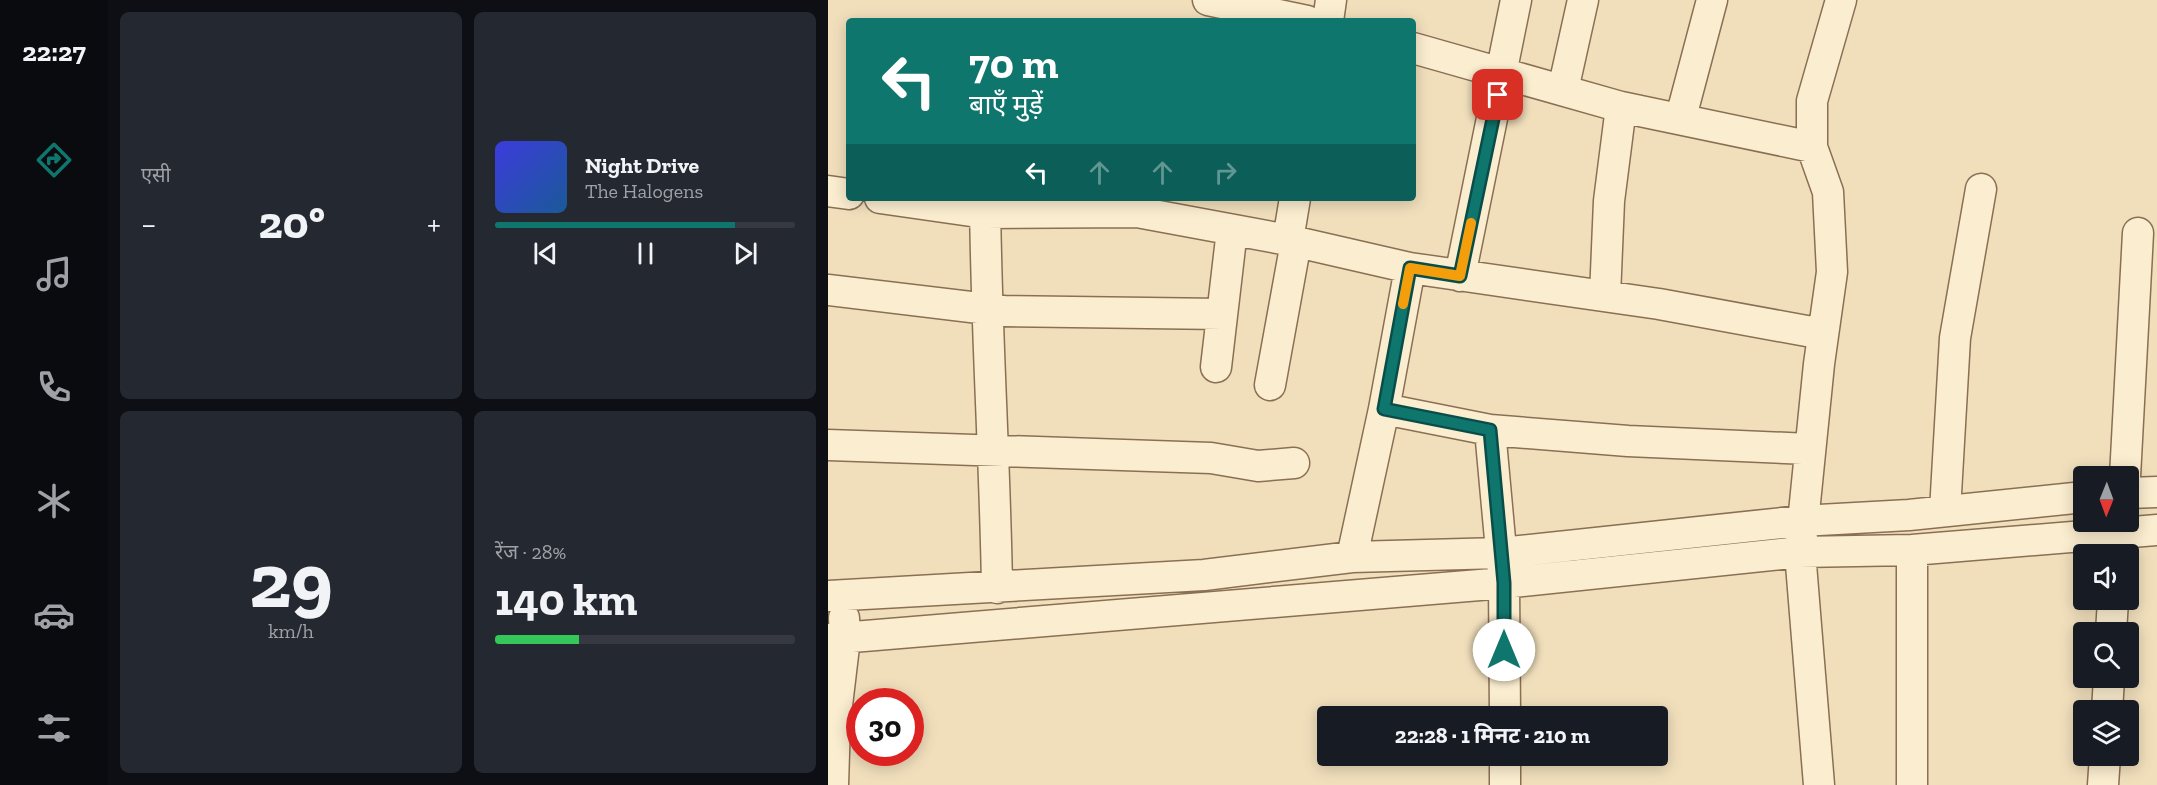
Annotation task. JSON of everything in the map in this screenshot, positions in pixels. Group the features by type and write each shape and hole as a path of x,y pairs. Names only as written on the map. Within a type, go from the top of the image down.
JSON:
{"street":[{"path":"1208,0 1293,18"},
{"path":"1328,18 1331,0"},
{"path":"1460,276 1516,0"},
{"path":"1563,90 1583,0"},
{"path":"1681,117 1712,0"},
{"path":"1819,785 1800,552 1809,449 1832,272 1828,192 1812,147 1812,101 1841,0"},
{"path":"1416,49 1621,107 1681,117 1812,147"},
{"path":"1605,296 1609,201 1621,107"},
{"path":"1945,511 1955,338 1981,189"},
{"path":"828,190 846,193"},
{"path":"919,201 1137,212 1292,241 1410,268 1605,296 1823,334"},
{"path":"1270,385 1292,241 1295,201"},
{"path":"985,206 986,308 995,452 998,588"},
{"path":"1216,367 1232,230"},
{"path":"2126,466 2138,233"},
{"path":"1352,557 1384,409 1410,268"},
{"path":"828,290 986,308 1222,314"},
{"path":"1384,409 1490,430 1628,441 1809,449"},
{"path":"1490,430 1504,583 1505,706"},
{"path":"828,445 1210,458 1258,466 1294,463"},
{"path":"2139,493 2157,492"},
{"path":"833,785 831,723 837,638 836,596 1204,575 1352,557 1501,553 1801,521 1945,511 2073,498"},
{"path":"837,638 1504,583 1800,552 1912,550 2117,536 2157,530"},
{"path":"1912,550 1912,785"},
{"path":"1505,766 1505,785"},
{"path":"2103,785 2104,766"}],"slow traffic":[{"path":"1403,304 1410,268 1460,276 1471,223"}],"route":[{"path":"1498,95 1460,276 1410,268 1384,409 1490,430 1504,583 1504,650"}]}
